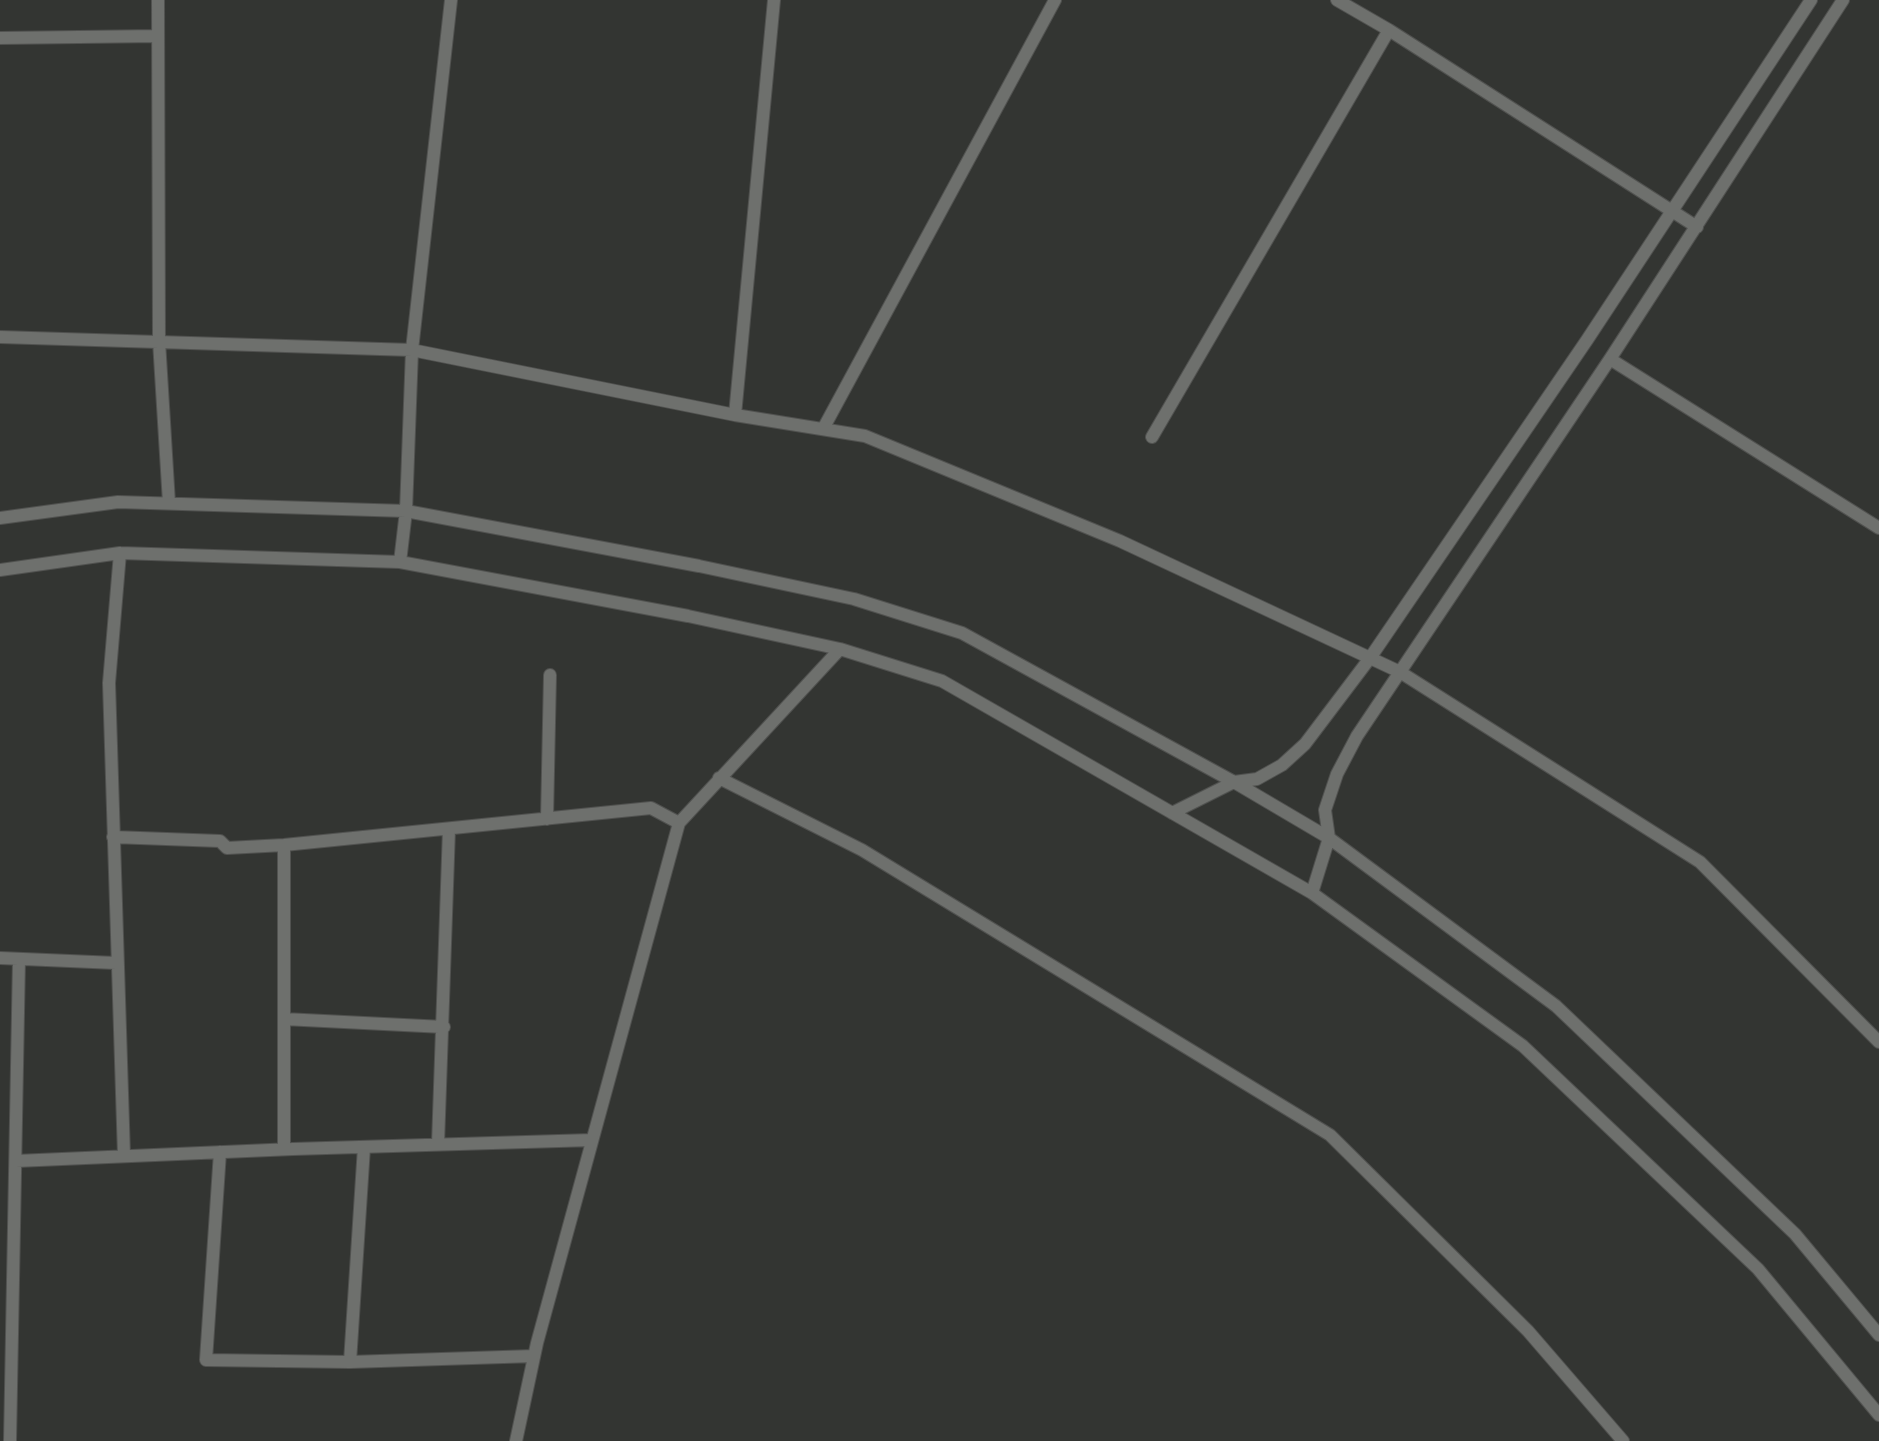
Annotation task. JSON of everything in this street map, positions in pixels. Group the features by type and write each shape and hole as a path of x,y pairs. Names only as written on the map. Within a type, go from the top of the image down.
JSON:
{"street":[{"path":"158,0 159,341 169,503"},
{"path":"400,562 406,510 412,350 451,0"},
{"path":"735,415 774,0"},
{"path":"823,429 1055,0"},
{"path":"1336,0 1389,30 1697,227"},
{"path":"1172,813 1234,782 1257,779 1282,765 1305,744 1370,658 1587,340 1670,210 1811,0"},
{"path":"1312,893 1330,838 1325,810 1338,774 1357,736 1610,359 1843,0"},
{"path":"1152,437 1389,30"},
{"path":"0,38 158,36"},
{"path":"0,337 412,350 735,415 865,436 1120,541 1400,672 1700,862 1879,1042"},
{"path":"1610,359 1879,528"},
{"path":"0,518 118,502 406,510 699,566 854,599 962,633 1234,782 1330,838 1556,1006 1795,1234 1879,1334"},
{"path":"120,553 109,683 116,963 124,1156"},
{"path":"0,570 120,553 400,562 688,616 840,649 942,681 1312,893 1523,1046 1758,1269 1879,1415"},
{"path":"516,1441 534,1356 679,823 840,649"},
{"path":"547,819 550,675"},
{"path":"720,778 862,850 1330,1134 1528,1331 1623,1441"},
{"path":"113,837 220,841 227,848 284,845 651,808 679,823"},
{"path":"438,1144 444,1027 449,829"},
{"path":"284,845 284,1149"},
{"path":"0,958 116,963"},
{"path":"10,1441 19,958"},
{"path":"284,1019 444,1027"},
{"path":"16,1161 284,1149 592,1140"},
{"path":"350,1362 364,1147"},
{"path":"220,1152 206,1360 350,1362 534,1356"}]}
